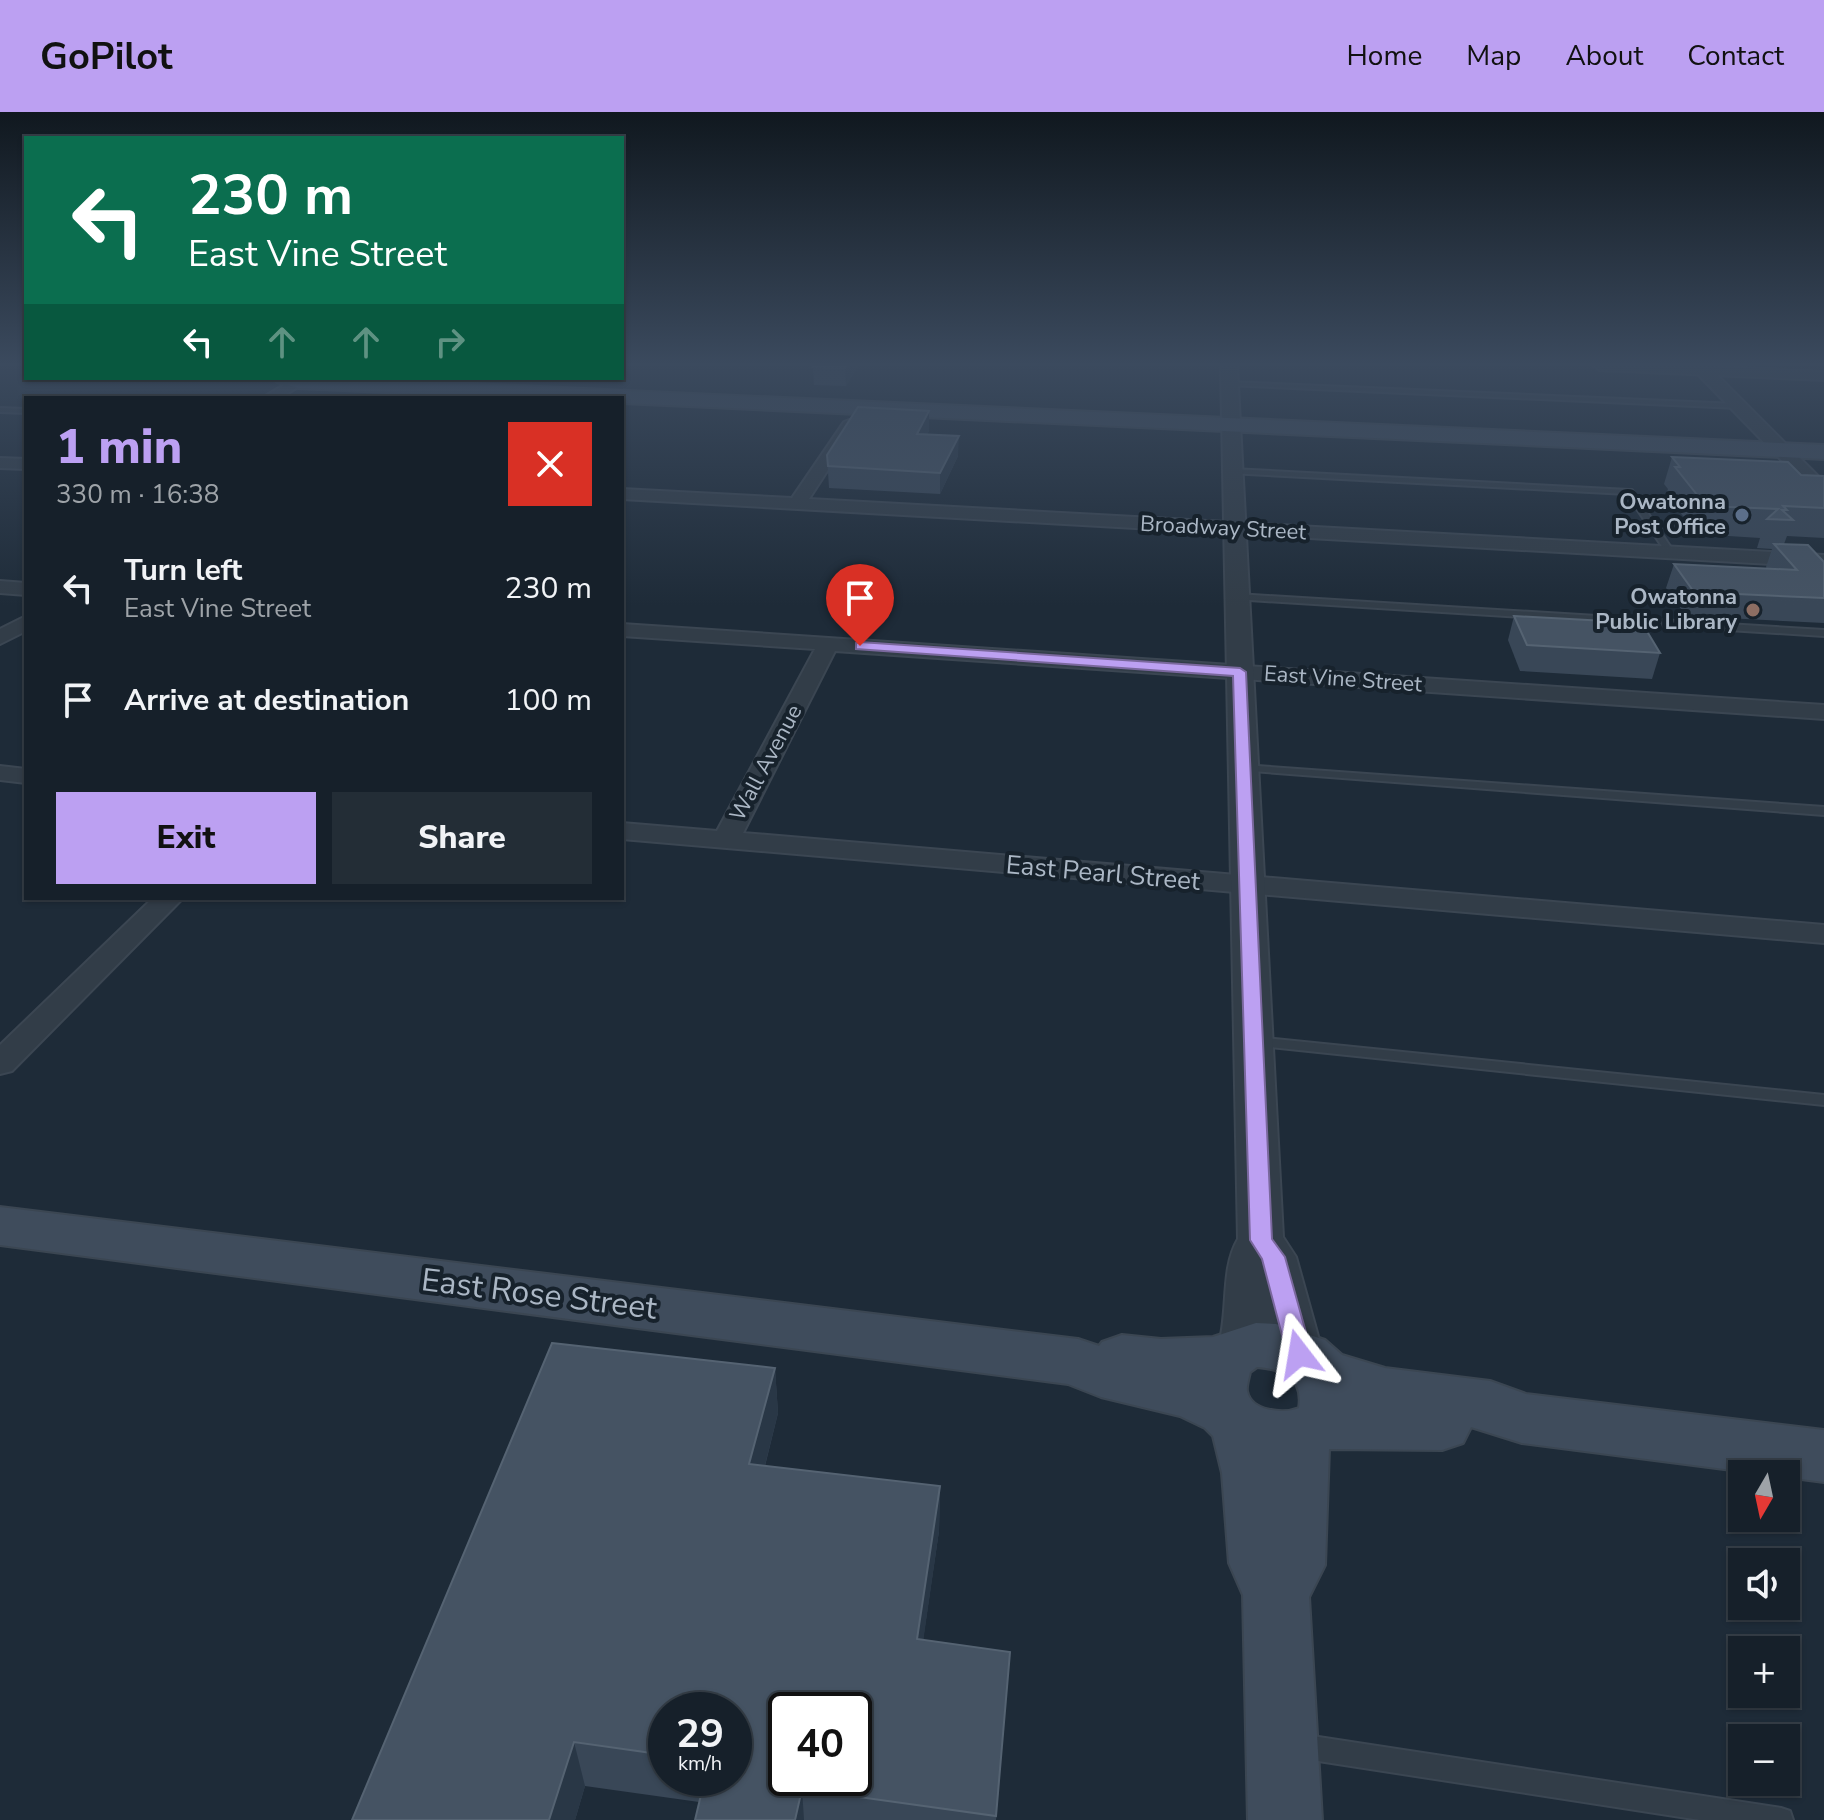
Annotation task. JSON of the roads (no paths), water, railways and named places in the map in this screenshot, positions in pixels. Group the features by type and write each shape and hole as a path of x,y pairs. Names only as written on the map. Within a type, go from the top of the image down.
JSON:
{"main road":[{"path":"1690,446 1824,452"},
{"name":"East Rose Street","path":"0,1226 1078,1362 1101,1374 1191,1395 1232,1386 1269,1436 1311,1397"},
{"path":"1285,1820 1276,1594 1261,1563 1253,1473 1232,1386 1274,1346 1311,1397 1372,1422 1495,1427 1522,1418 1824,1456"},
{"path":"1276,1594 1292,1565 1311,1397"}],"street":[{"path":"797,504 835,446"},
{"path":"1231,446 1261,1240 1273,1257 1311,1397"},
{"path":"1777,446 1824,493"},
{"path":"0,463 24,464"},
{"name":"Broadway Street","path":"624,494 1824,561"},
{"path":"0,587 24,589"},
{"path":"0,638 24,623"},
{"name":"East Vine Street","path":"624,630 1824,712"},
{"name":"Wall Avenue","path":"726,840 828,644"},
{"path":"0,773 24,776"},
{"name":"East Pearl Street","path":"624,831 1824,934"},
{"path":"0,1064 167,900"},
{"path":"1232,1386 1249,1325 1252,1255 1261,1240"}],"lane":[{"path":"1232,471 1629,492 1670,552"},
{"path":"1237,597 1824,633"},
{"path":"1243,768 1824,811"},
{"path":"1253,1042 1824,1100"},
{"path":"1283,1743 1781,1820"}],"place":[{"name":"Owatonna Post Office","path":"1742,515"},
{"name":"Owatonna Public Library","path":"1753,610"}]}
